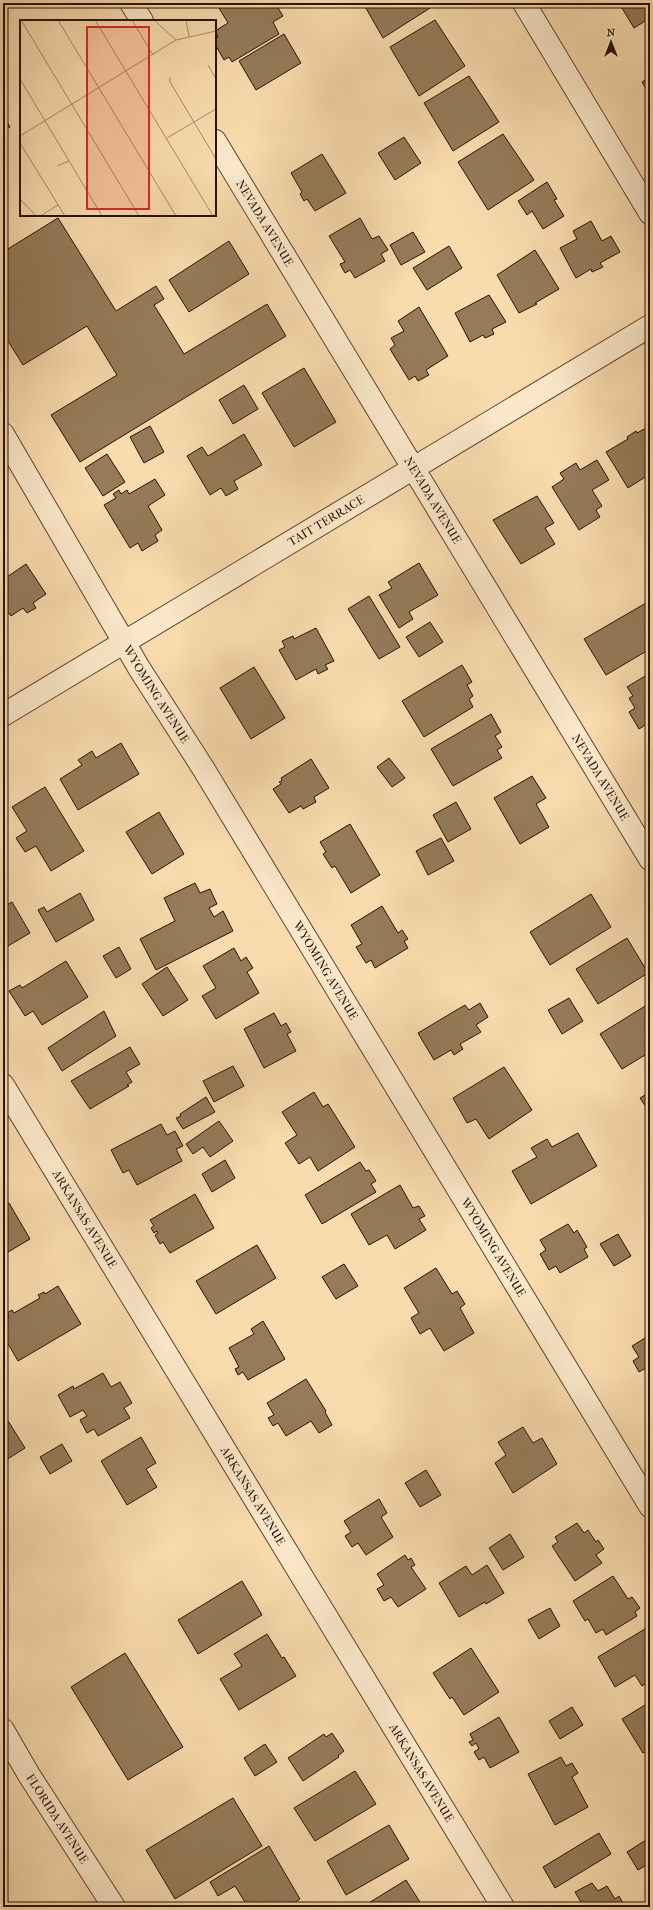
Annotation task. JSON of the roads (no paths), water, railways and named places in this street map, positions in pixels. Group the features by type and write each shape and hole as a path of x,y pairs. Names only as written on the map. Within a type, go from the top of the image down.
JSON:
{"street":[{"path":"131,3 141,20"},
{"path":"524,3 650,213"},
{"name":"NEVADA AVENUE","path":"216,143 650,859"},
{"name":"TAIT TERRACE","path":"3,715 413,467 650,326"},
{"name":"WYOMING AVENUE","path":"3,434 125,642 650,1506"},
{"name":"ARKANSAS AVENUE","path":"3,1085 503,1907"},
{"name":"FLORIDA AVENUE","path":"3,1730 29,1775 114,1907"}]}
